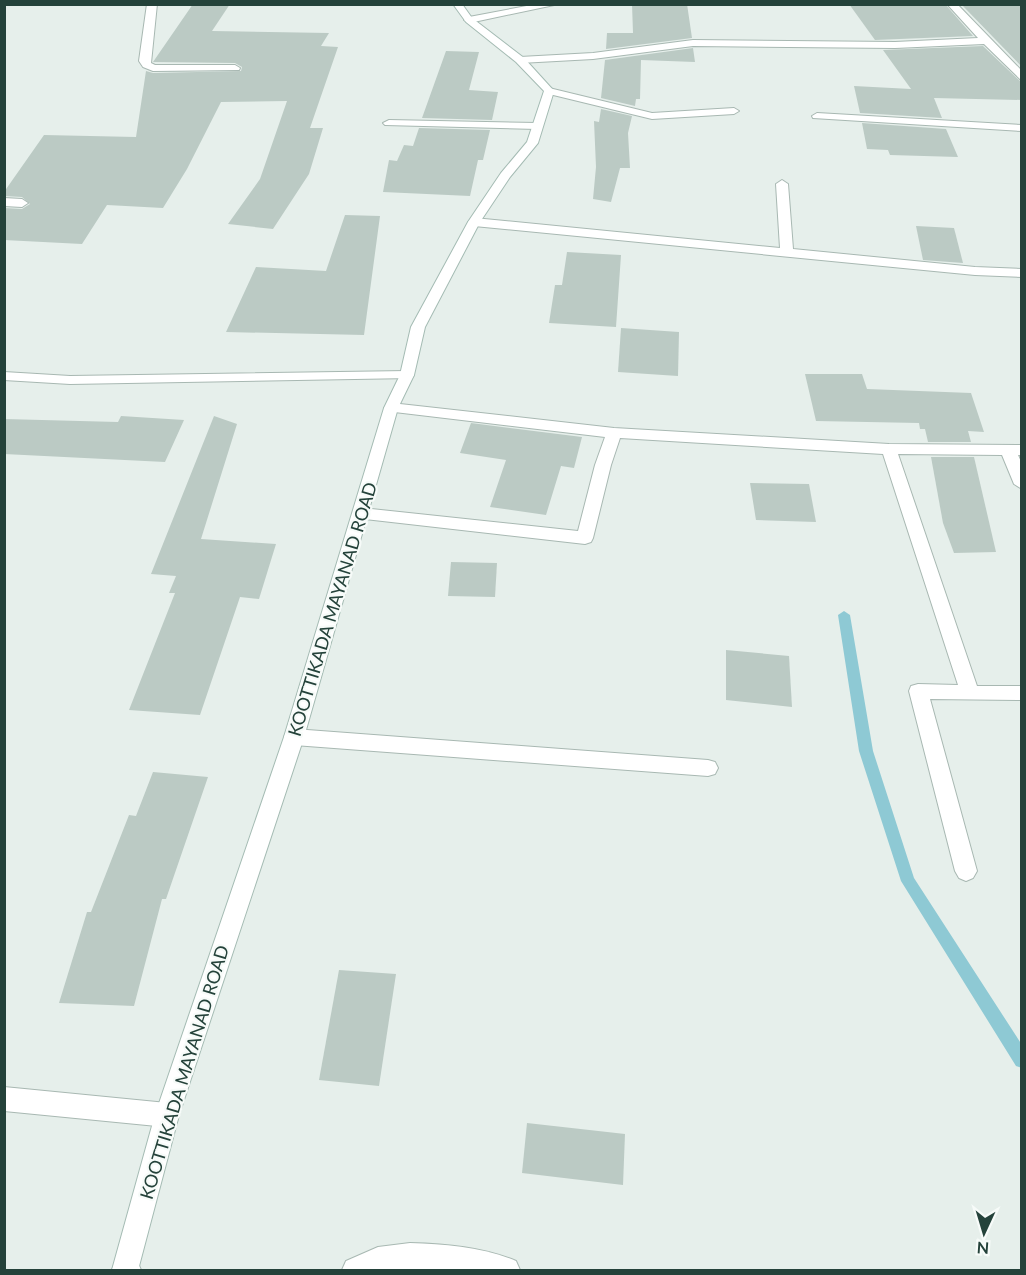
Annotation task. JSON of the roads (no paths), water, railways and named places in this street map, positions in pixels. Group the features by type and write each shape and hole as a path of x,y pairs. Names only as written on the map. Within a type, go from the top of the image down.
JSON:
{"street":[{"path":"152,4 144,61 147,65 153,68 235,68"},
{"path":"457,4 469,20 520,60 549,91 652,116 734,111"},
{"path":"469,20 555,4"},
{"path":"951,4 983,41 1016,65 1022,78"},
{"path":"520,60 593,56 693,43 895,45 983,41"},
{"name":"KOOTTIKADA MAYANAD ROAD","path":"126,1270 167,1115 294,737 362,514 391,408 407,375 418,327 474,222 505,175 532,143 549,91"},
{"path":"817,116 1022,128"},
{"path":"389,123 537,126"},
{"path":"782,184 787,253"},
{"path":"4,202 22,202"},
{"path":"474,222 975,271 1022,273"},
{"path":"4,376 70,380 407,375"},
{"path":"391,408 614,433 889,449 1015,450 1022,484"},
{"path":"362,514 585,538 603,465 614,433"},
{"path":"889,449 970,693"},
{"path":"966,871 918,691 1022,693"},
{"path":"294,737 708,768"},
{"path":"4,1099 167,1115"},
{"path":"355,1270 381,1259 425,1256 507,1270"}],"waterway":[{"path":"844,615 866,751 908,881 1022,1060"}]}
